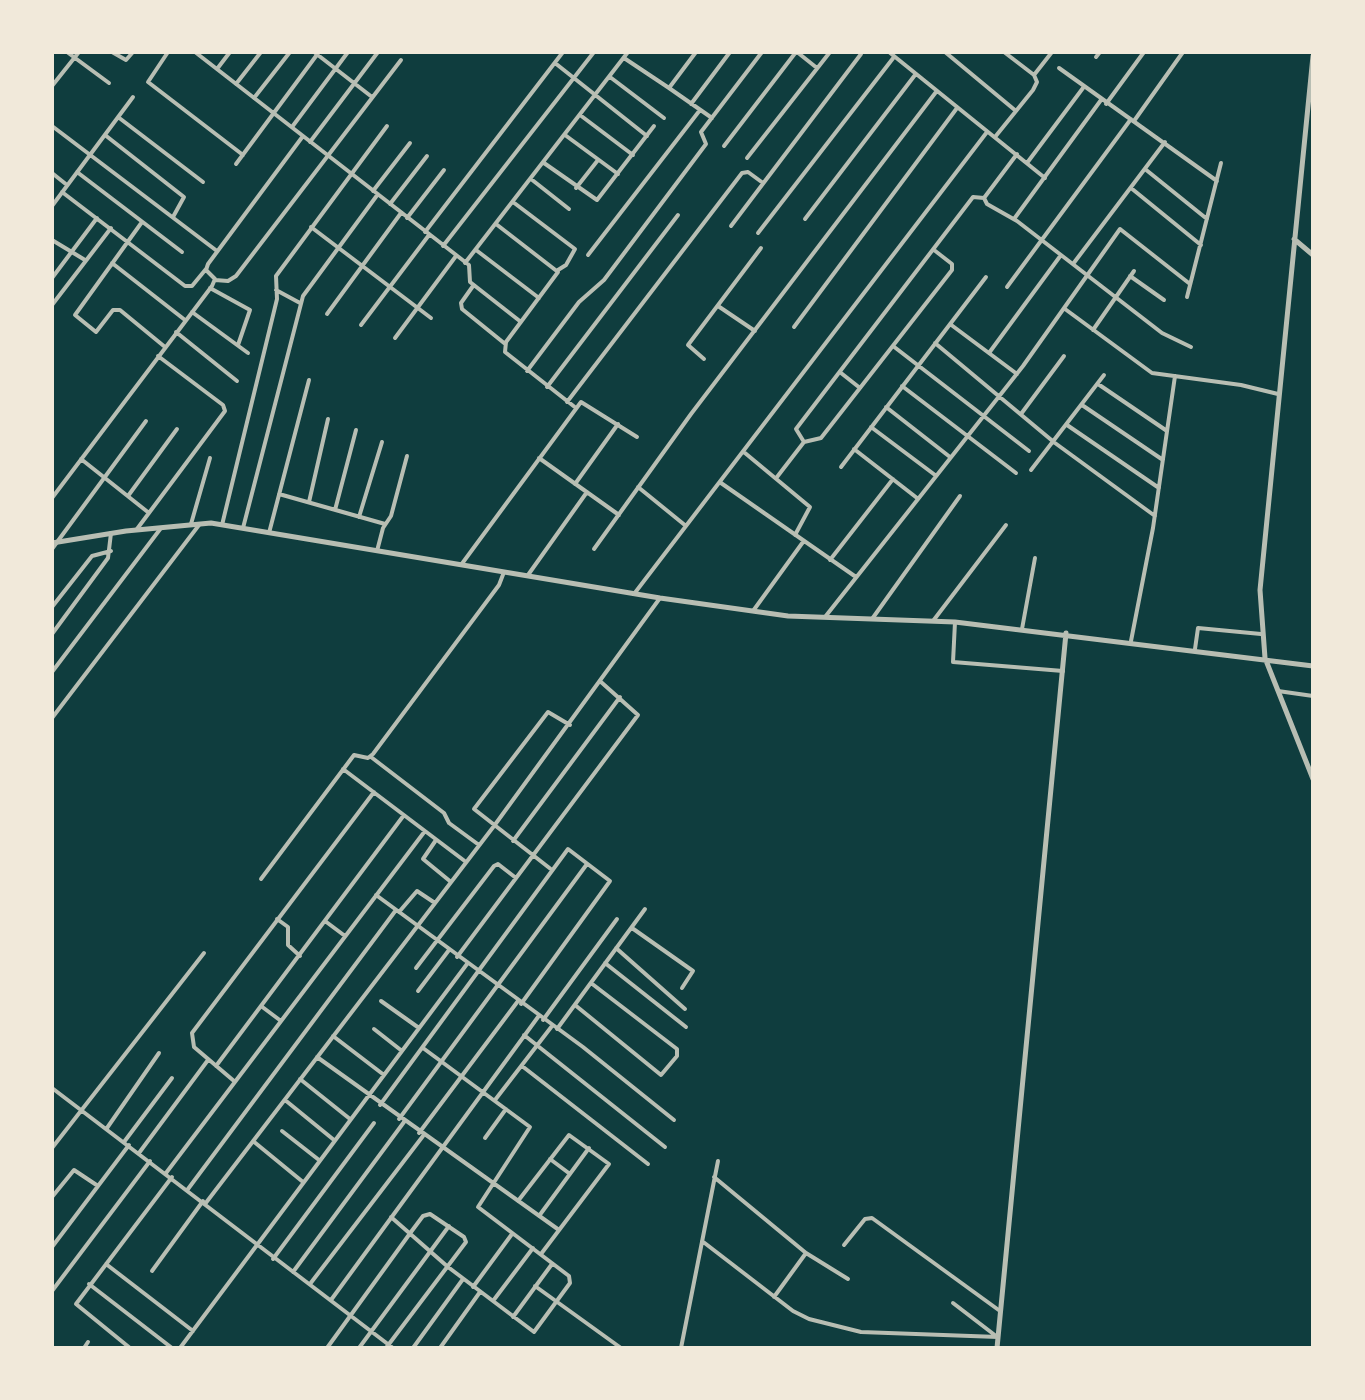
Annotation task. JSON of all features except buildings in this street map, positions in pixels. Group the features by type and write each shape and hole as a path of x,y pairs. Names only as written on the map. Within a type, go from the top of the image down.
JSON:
{"street":[{"path":"67,52 109,83"},
{"path":"52,86 79,52"},
{"path":"112,52 126,60 133,52"},
{"path":"168,52 148,82 243,155"},
{"path":"217,69 230,52"},
{"path":"236,84 261,52"},
{"path":"254,98 290,52"},
{"path":"292,128 348,52"},
{"path":"310,142 378,52"},
{"path":"361,325 563,52"},
{"path":"443,246 594,52"},
{"path":"465,263 628,52"},
{"path":"669,88 696,52"},
{"path":"691,104 730,52"},
{"path":"527,371 579,302 604,280 706,144 700,134 762,52"},
{"path":"724,146 796,52 817,68"},
{"path":"747,158 830,52"},
{"path":"889,52 1045,178"},
{"path":"945,52 1016,111"},
{"path":"995,137 1036,85 1034,75 1004,52"},
{"path":"1034,75 1052,52"},
{"path":"1014,219 1144,52"},
{"path":"1007,287 1183,52"},
{"path":"198,53 465,263 471,269 469,279 473,286 521,322"},
{"path":"236,164 317,53 372,97"},
{"path":"731,226 861,54"},
{"path":"1313,56 1263,550 1261,634 1265,658 1313,779"},
{"path":"758,233 894,57"},
{"path":"624,58 712,118"},
{"path":"206,269 215,280 228,281 236,276 401,60"},
{"path":"555,63 647,136"},
{"path":"1059,68 1217,181"},
{"path":"805,219 915,75"},
{"path":"610,77 664,118"},
{"path":"1027,163 1083,87"},
{"path":"594,549 936,92"},
{"path":"52,206 133,97"},
{"path":"794,327 957,108"},
{"path":"588,255 700,110"},
{"path":"580,115 633,155"},
{"path":"118,117 203,182"},
{"path":"52,126 217,251"},
{"path":"222,525 277,299 278,272 387,126"},
{"path":"544,163 597,200 654,126"},
{"path":"634,594 987,132"},
{"path":"105,135 184,197 173,217"},
{"path":"565,135 618,174"},
{"path":"62,192 188,287 206,269 303,136"},
{"path":"1073,264 1165,142"},
{"path":"243,528 265,453 300,303 410,143"},
{"path":"984,198 1017,154"},
{"path":"390,204 427,156"},
{"path":"576,188 598,160"},
{"path":"1187,297 1221,163"},
{"path":"1145,169 1207,219"},
{"path":"407,218 444,170"},
{"path":"77,172 182,252"},
{"path":"567,402 742,173 748,172 763,183"},
{"path":"52,173 67,185"},
{"path":"531,179 569,209"},
{"path":"1131,188 1201,245"},
{"path":"804,442 796,429 973,197 984,198"},
{"path":"984,198 987,204 1014,219 1162,333 1191,347"},
{"path":"505,343 575,249 513,202"},
{"path":"327,314 401,213"},
{"path":"547,387 678,215"},
{"path":"52,278 97,218"},
{"path":"142,222 76,317 96,332 113,310 120,310 165,347"},
{"path":"496,224 558,270"},
{"path":"311,227 431,318"},
{"path":"52,305 111,228"},
{"path":"825,617 1017,374 1122,229 1190,284"},
{"path":"1294,239 1313,255"},
{"path":"52,240 85,260"},
{"path":"704,359 688,345 761,248"},
{"path":"777,477 804,442 821,438 953,267 933,249"},
{"path":"476,250 539,298"},
{"path":"989,353 1061,255"},
{"path":"395,338 456,256"},
{"path":"112,263 185,320"},
{"path":"1093,330 1134,271"},
{"path":"1130,276 1164,300"},
{"path":"841,467 986,277"},
{"path":"52,498 215,280"},
{"path":"473,286 461,303 462,309 505,343 508,357 576,408"},
{"path":"210,288 250,310 238,345"},
{"path":"276,290 300,303"},
{"path":"718,306 755,331"},
{"path":"1065,309 1152,373 1241,385 1278,394"},
{"path":"192,312 248,353"},
{"path":"950,324 1017,374"},
{"path":"176,332 237,381"},
{"path":"935,343 1054,441 1155,516"},
{"path":"893,346 1029,451"},
{"path":"137,529 225,411 223,405 158,356"},
{"path":"1021,414 1064,356"},
{"path":"841,373 860,388"},
{"path":"1031,470 1104,375"},
{"path":"1131,641 1155,516 1175,376"},
{"path":"269,533 309,380"},
{"path":"1098,384 1167,431"},
{"path":"902,386 1016,473"},
{"path":"461,565 584,401 637,437"},
{"path":"1082,405 1163,460"},
{"path":"886,407 950,457"},
{"path":"309,502 328,419"},
{"path":"52,549 146,421"},
{"path":"575,484 618,424"},
{"path":"1067,425 1159,488"},
{"path":"871,427 935,475"},
{"path":"128,496 177,429"},
{"path":"335,510 356,430"},
{"path":"359,517 382,442"},
{"path":"854,449 917,498"},
{"path":"745,452 810,507 795,535"},
{"path":"377,551 385,524 391,516 407,456"},
{"path":"191,524 210,458"},
{"path":"539,458 619,515"},
{"path":"81,459 149,513"},
{"path":"830,560 893,479"},
{"path":"721,483 856,577"},
{"path":"638,487 687,527"},
{"path":"527,576 587,492"},
{"path":"279,494 385,524"},
{"path":"872,619 960,496"},
{"path":"52,718 200,523"},
{"path":"55,542 162,526 222,525 753,611 955,622 1066,633 1313,666"},
{"path":"933,621 1006,525"},
{"path":"52,672 162,526"},
{"path":"52,634 111,551 111,533"},
{"path":"753,611 804,541"},
{"path":"52,607 92,556 111,551"},
{"path":"1022,629 1035,558"},
{"path":"371,757 499,585 504,572"},
{"path":"152,1271 479,846 660,598"},
{"path":"955,622 953,662 1063,671"},
{"path":"1195,649 1198,628 1261,634"},
{"path":"997,1348 1066,633"},
{"path":"457,957 638,715 601,682"},
{"path":"1278,691 1313,696"},
{"path":"513,841 620,697"},
{"path":"552,870 474,809 548,712 570,725"},
{"path":"261,879 356,754 371,757 444,813 449,823 479,846"},
{"path":"343,769 466,862"},
{"path":"235,1081 190,1041 192,1033 374,792"},
{"path":"216,1066 404,815"},
{"path":"166,1173 425,831"},
{"path":"436,840 423,859 451,882"},
{"path":"310,1284 461,1076 610,881 568,849 380,1105"},
{"path":"416,968 494,866 498,864 516,878"},
{"path":"293,1272 441,1061 587,864"},
{"path":"188,1189 398,911 417,891 435,903"},
{"path":"376,895 674,1120"},
{"path":"495,1101 537,1045 575,1005 645,909"},
{"path":"277,919 288,927 288,945 300,956"},
{"path":"331,1300 481,1091 617,919"},
{"path":"325,921 345,936"},
{"path":"632,928 693,971 682,988"},
{"path":"616,948 685,1009"},
{"path":"418,991 449,950"},
{"path":"52,1148 204,953"},
{"path":"605,963 686,1027"},
{"path":"180,1348 467,964"},
{"path":"575,1005 661,1075 677,1056 677,1049 591,983"},
{"path":"381,1001 419,1028"},
{"path":"261,1006 281,1021"},
{"path":"374,1029 402,1051"},
{"path":"524,1035 665,1147"},
{"path":"333,1036 384,1075"},
{"path":"391,1217 448,1267 534,1332 571,1279 478,1207 530,1130 423,1048"},
{"path":"107,1128 159,1053"},
{"path":"317,1057 380,1105 559,1230"},
{"path":"139,1153 208,1060"},
{"path":"522,1066 648,1164"},
{"path":"52,1247 172,1078"},
{"path":"300,1079 350,1119"},
{"path":"52,1098 54,1090 107,1128 188,1189 255,1246 310,1284 351,1316 371,1331 389,1347 466,1240 427,1214 411,1232 351,1316 327,1348"},
{"path":"285,1100 334,1140"},
{"path":"485,1138 506,1109"},
{"path":"273,1259 374,1123"},
{"path":"282,1131 319,1160"},
{"path":"518,1201 569,1135 609,1165 541,1254"},
{"path":"253,1141 303,1182"},
{"path":"539,1216 589,1148"},
{"path":"550,1159 570,1174"},
{"path":"52,1291 150,1161"},
{"path":"681,1348 718,1161"},
{"path":"52,1197 74,1170 98,1186"},
{"path":"130,1348 78,1308 78,1300 172,1177"},
{"path":"714,1177 806,1253 848,1279"},
{"path":"844,1245 865,1219 872,1218 1000,1311"},
{"path":"359,1348 449,1226"},
{"path":"473,1287 512,1234"},
{"path":"702,1241 800,1316 861,1332 998,1337"},
{"path":"493,1301 533,1248"},
{"path":"774,1297 806,1253"},
{"path":"513,1317 553,1263"},
{"path":"106,1264 193,1331"},
{"path":"413,1348 463,1279"},
{"path":"89,1284 172,1348"},
{"path":"535,1286 621,1348"},
{"path":"440,1348 480,1292"},
{"path":"953,1303 998,1337"},
{"path":"84,1348 88,1342"}]}
